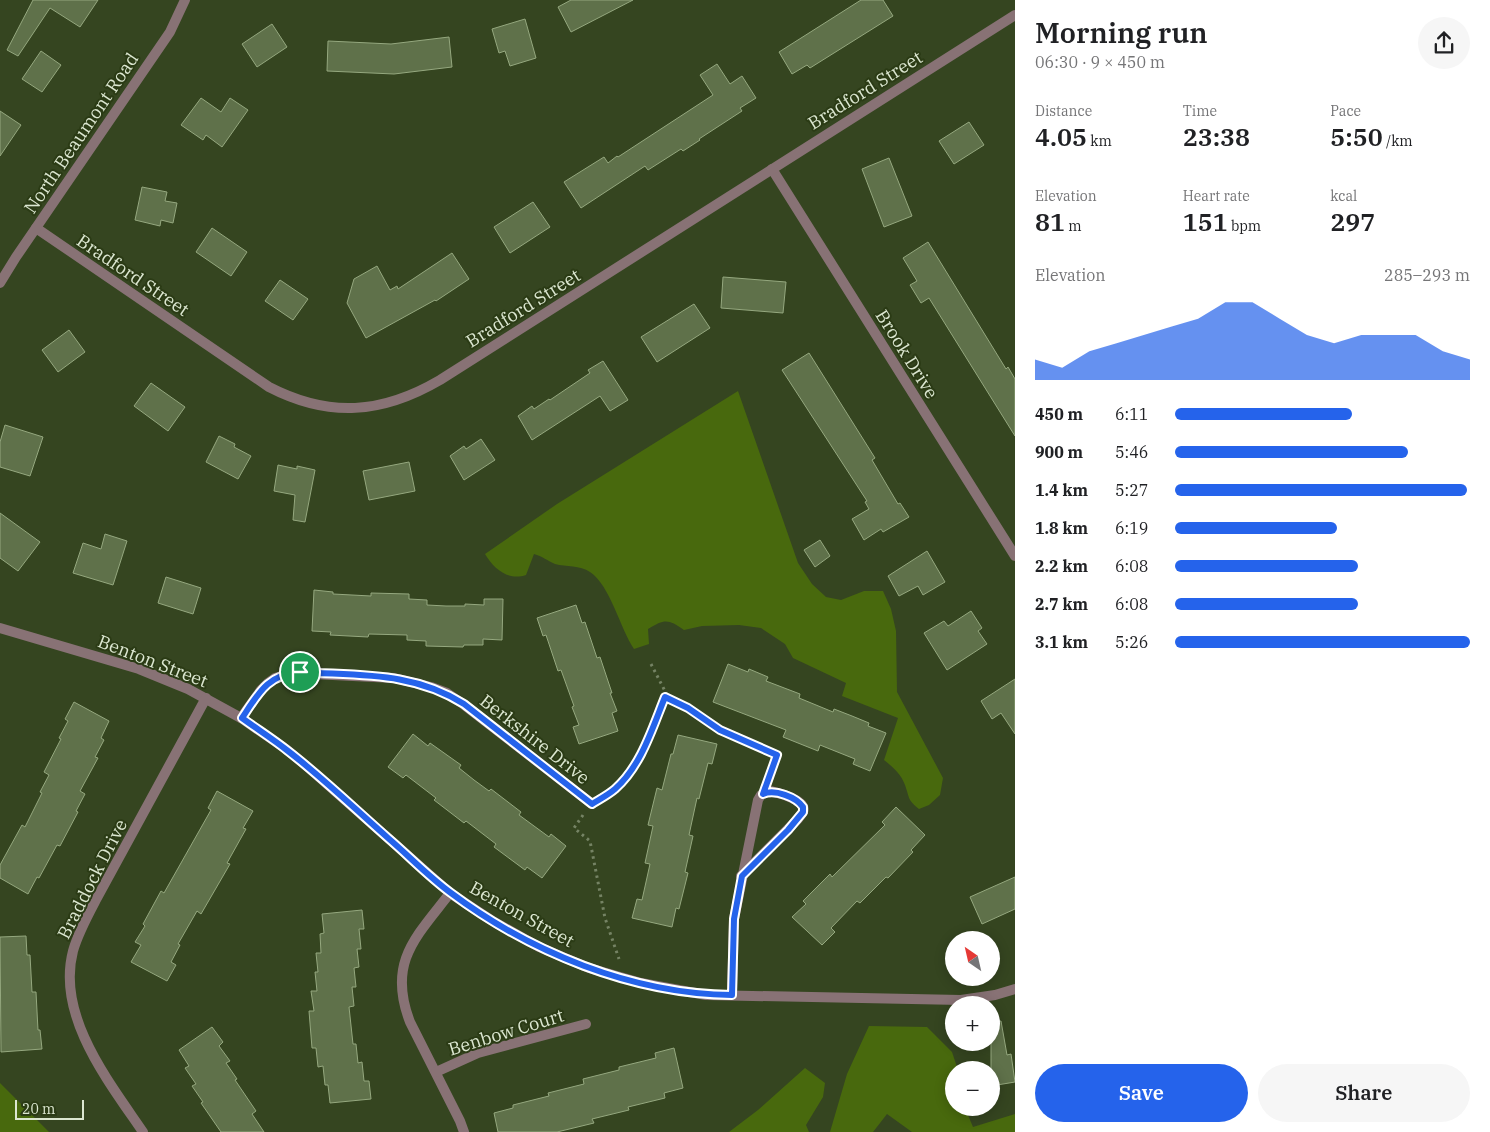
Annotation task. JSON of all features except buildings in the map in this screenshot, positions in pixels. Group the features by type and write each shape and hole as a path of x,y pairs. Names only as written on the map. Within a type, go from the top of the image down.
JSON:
{"street":[{"name":"North Beaumont Road","path":"0,283 170,32 185,0"},
{"name":"Bradford Street","path":"36,228 269,387 288,397 309,403 342,408 372,407 394,402 420,392 440,380 1015,15"},
{"name":"Brook Drive","path":"772,169 1015,556"},
{"name":"Benton Street","path":"0,628 139,669 188,689 242,718 286,749 310,769 450,893 490,920 539,946 589,968 642,983 706,995 961,1000 995,995 1015,989"},
{"name":"Berkshire Drive","path":"242,718 268,683 276,678 292,673 394,678 413,681 447,693 464,704 592,804"},
{"name":"Braddock Drive","path":"143,1132 98,1067 77,1018 70,977 73,952 97,898 206,698"},
{"path":"732,995 734,919 742,876 758,800 763,794 770,791 796,800 803,807 803,812 788,830 742,876"},
{"path":"450,893 412,943 406,953 401,974 403,1006 464,1132"},
{"name":"Benbow Court","path":"436,1072 478,1053 586,1024"}],"path":[{"path":"613,942 605,918 590,841 574,828 592,804 614,790 634,767 643,749 666,693 651,664"},
{"path":"665,697 688,708 720,730 777,755 763,794"}],"green space":[{"path":"738,391 798,563 812,584 826,597 841,600 864,591 883,591 891,609 896,631 897,692 943,778 940,795 929,805 919,809 912,803 901,777 884,760 898,718 842,696 846,683 793,658 785,644 761,628 739,625 702,626 684,630 670,622 663,622 648,629 649,644 634,649 609,597 597,578 590,572 577,567 555,564 534,554 526,575 507,575 497,569 485,554 557,504"},
{"path":"869,1026 927,1027 945,1045 945,1051 952,1052 955,1061 945,1061 945,1116 968,1116 973,1127 1015,1114 1015,1132 912,1132 887,1114 873,1132 830,1132 847,1074"},
{"path":"805,1068 825,1083 823,1097 806,1125 809,1132 729,1132 758,1110"},
{"path":"0,1083 49,1132 0,1132"}],"route":[{"path":"300,672 394,678 413,681 447,693 464,704 592,804 614,790 634,767 665,697 688,708 731,736 777,755 763,794 770,791 796,800 803,807 803,812 788,830 742,876 732,938 732,995 706,995 642,983 589,968 539,946 490,920 450,893 310,769 286,749 242,718 268,683 283,675 300,672"}]}
